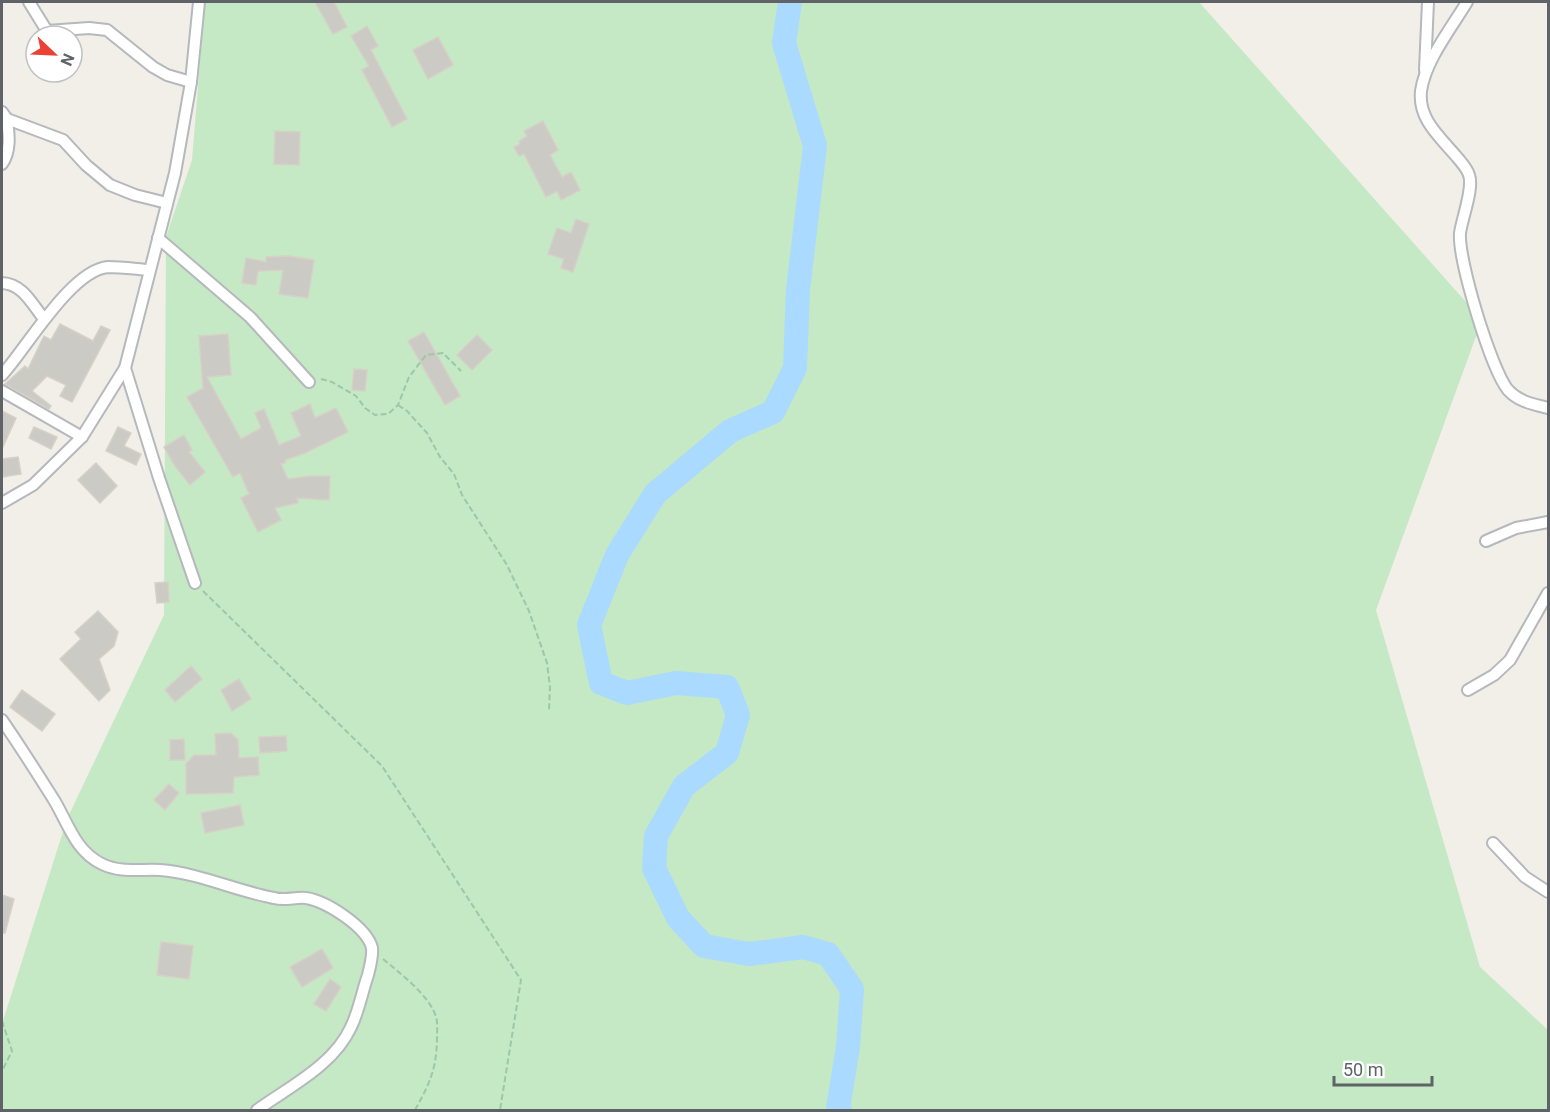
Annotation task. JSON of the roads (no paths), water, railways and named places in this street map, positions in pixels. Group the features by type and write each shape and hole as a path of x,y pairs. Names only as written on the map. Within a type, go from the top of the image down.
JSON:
{"street":[{"path":"29,2 47,31 89,28 107,30 153,67 166,75 191,82"},
{"path":"2,503 33,485 82,437 124,368 175,173 191,82 199,2"},
{"path":"1428,2 1421,108 1428,124 1465,166 1470,177 1460,234 1465,272 1491,357 1507,388 1520,400 1548,408"},
{"path":"1425,74 1467,2"},
{"path":"4,116 63,140 86,165 110,185 135,195 167,203"},
{"path":"2,164 7,154 9,136 4,116"},
{"path":"158,238 250,317 309,382"},
{"path":"2,375 14,362 44,319 64,296 87,276 105,267 149,270"},
{"path":"2,283 21,290 44,319"},
{"path":"124,368 195,583"},
{"path":"2,391 82,437"},
{"path":"1486,541 1516,528 1548,522"},
{"path":"1468,690 1494,675 1510,660 1548,592"},
{"path":"2,720 56,802 75,840 88,855 103,865 125,870 161,870 208,879 275,898 288,900 303,897 318,901 355,925 366,935 372,949 367,977 351,1028 333,1052 316,1068 257,1110"},
{"path":"1493,843 1525,877 1548,892"}],"waterway":[{"path":"790,2 784,43 815,146 798,290 795,368 773,412 730,431 655,494 617,555 589,625 601,683 627,693 676,683 727,687 738,715 727,753 684,786 656,836 654,868 678,918 704,946 749,954 803,947 828,954 852,989 848,1047 838,1108 840,1110"}]}
